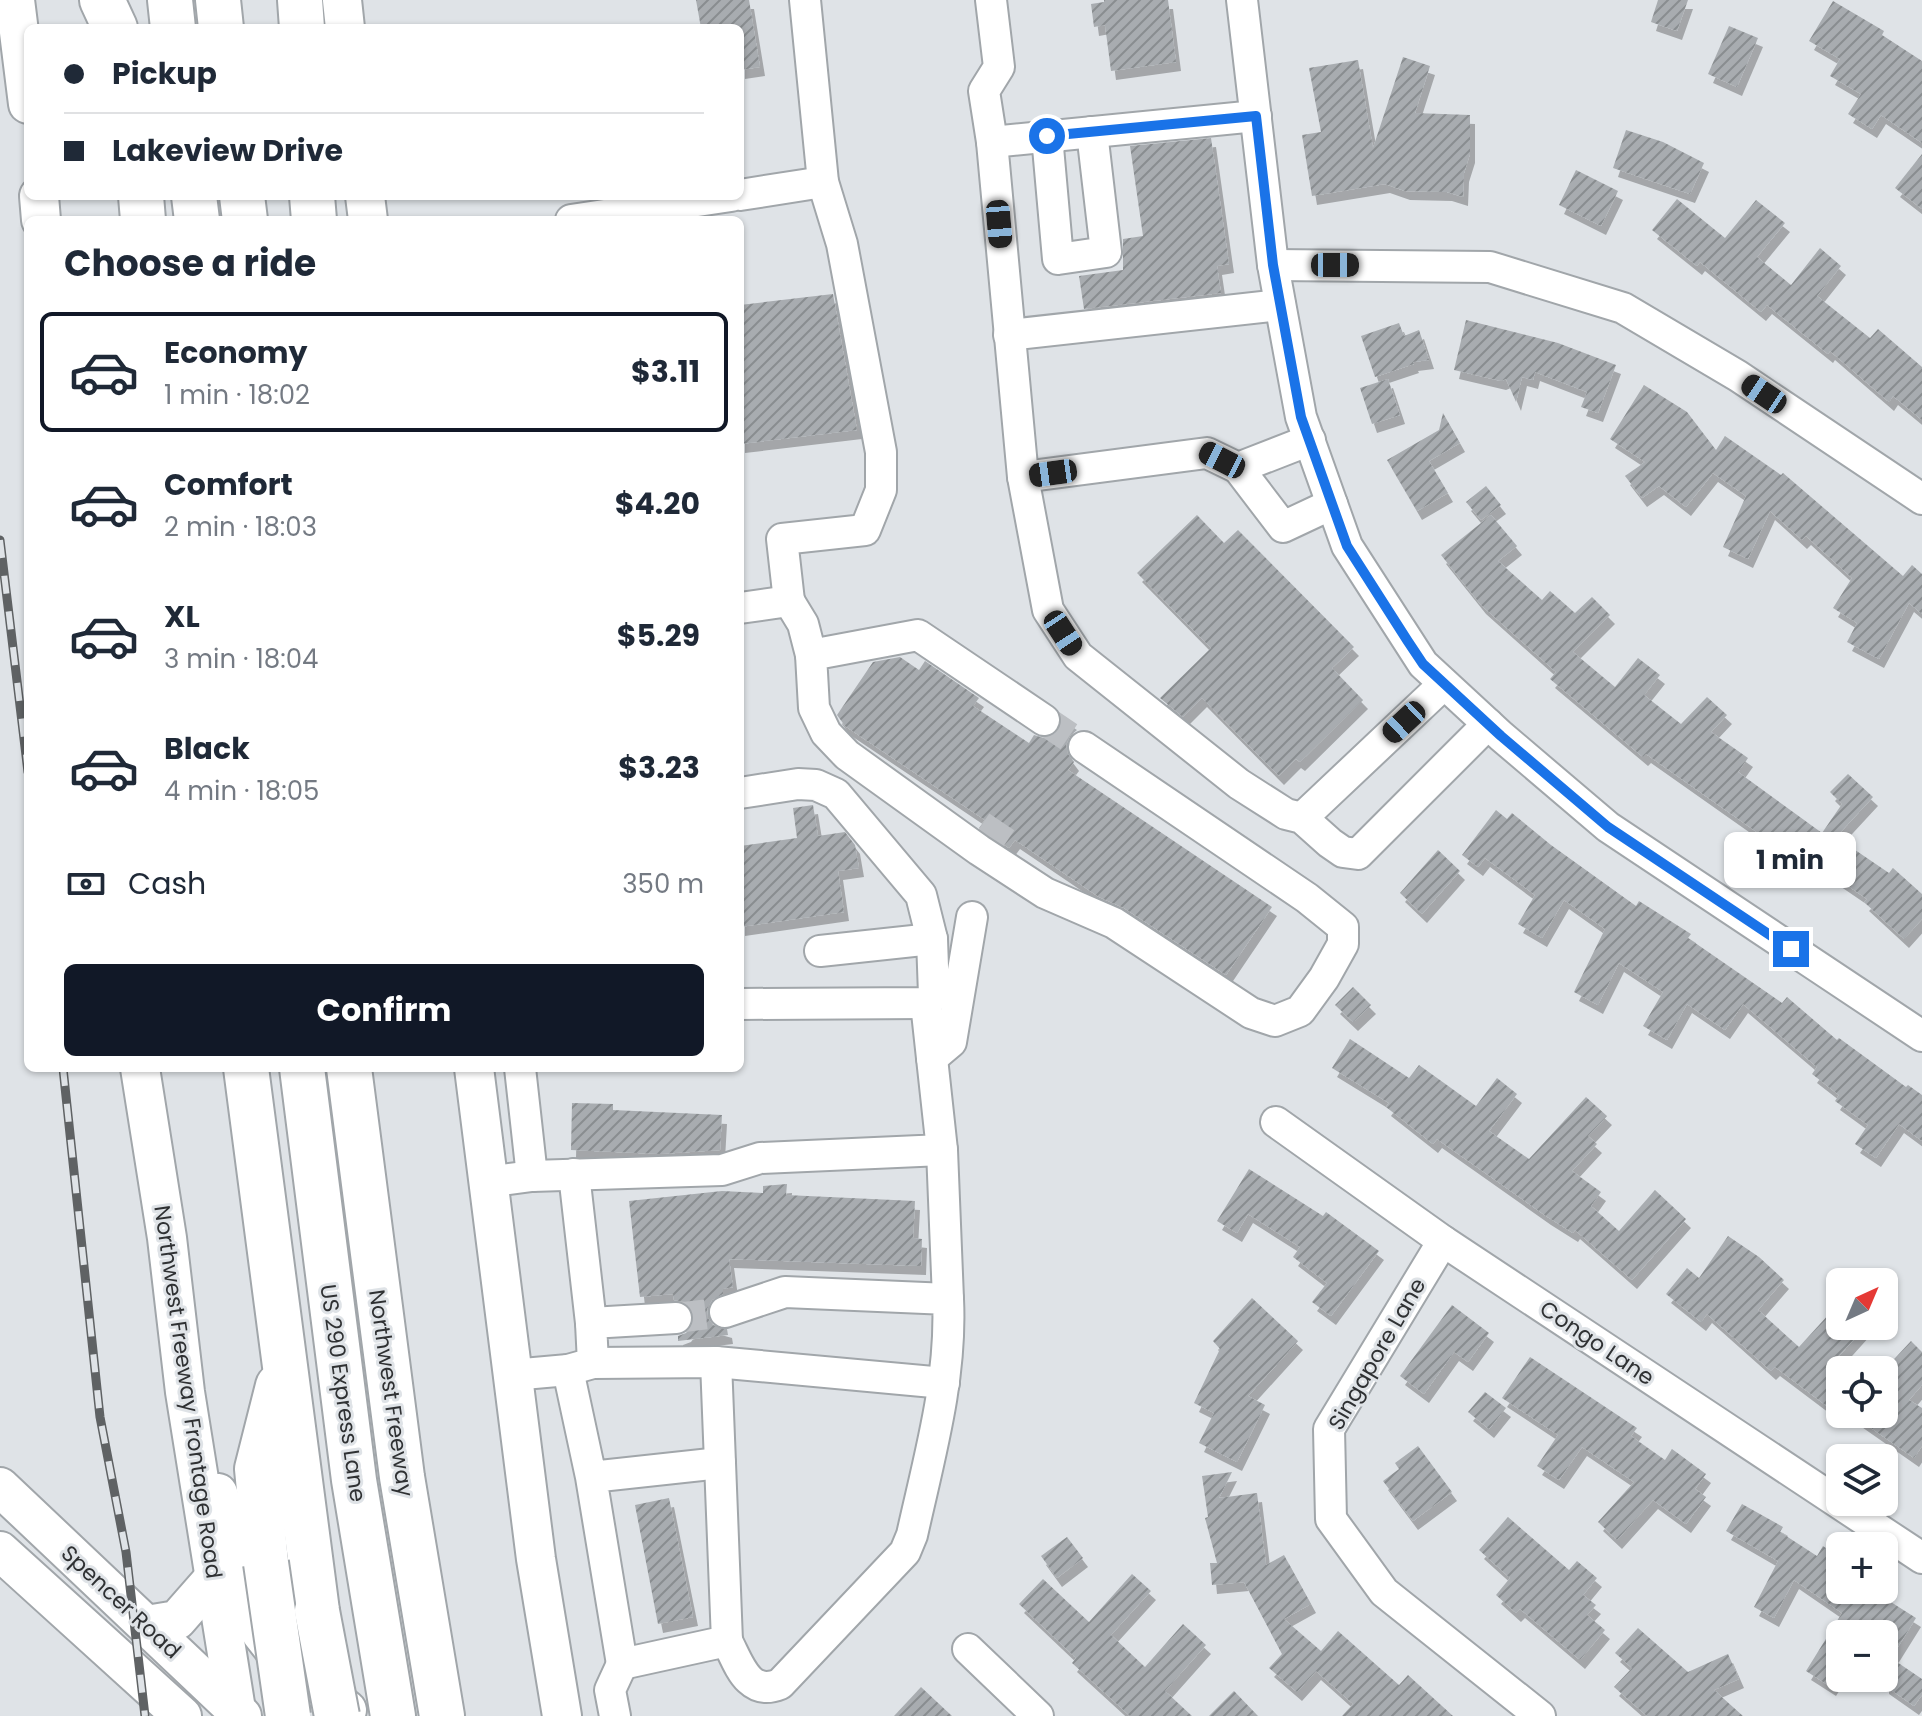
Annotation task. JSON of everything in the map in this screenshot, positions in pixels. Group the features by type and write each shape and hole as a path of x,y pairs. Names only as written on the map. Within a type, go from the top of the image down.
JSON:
{"highway":[{"path":"102,0 115,24"},
{"path":"116,0 117,24"},
{"path":"170,0 173,24"},
{"path":"218,0 221,24"},
{"path":"300,0 302,24"},
{"path":"246,1072 317,1611 337,1716"},
{"name":"US 290 Express Lane","path":"303,1072 352,1465 389,1696"},
{"name":"Northwest Freeway","path":"350,1072 402,1477 442,1716"},
{"path":"283,1364 257,1469 266,1563 288,1716"}],"main road":[{"path":"15,0 24,72"},
{"path":"342,0 345,24"},
{"name":"Northwest Freeway Frontage Road","path":"141,1072 167,1238 185,1392 213,1579 239,1714"},
{"path":"474,1072 536,1559 562,1716"},
{"path":"185,1392 236,1548 250,1612 276,1652 354,1716"},
{"name":"Spencer Road","path":"0,1487 239,1714"},
{"name":"Spencer Road","path":"0,1551 182,1716"},
{"path":"147,1625 177,1620 213,1579"}],"street":[{"path":"805,0 823,182 842,244 858,318 881,452 881,490 865,530 782,539 789,601 803,624 811,655 814,708 826,733 847,755 979,850 1045,893 1114,923"},
{"path":"991,0 999,67 984,91 992,142 1023,477 1048,610 1078,656 1239,784 1286,814 1302,818 1343,852 1358,854 1488,724"},
{"path":"1242,0 1273,265 1301,417 1347,546 1423,664 1608,827 1922,1036"},
{"path":"992,142 1256,116"},
{"path":"1047,136 1058,259 1106,252 1092,132"},
{"path":"744,194 823,182"},
{"path":"598,216 704,200"},
{"path":"1273,265 1490,267 1623,308 1738,376 1922,499"},
{"path":"1009,335 1280,305"},
{"path":"1238,468 1310,440"},
{"path":"1023,477 1207,453 1238,468 1283,527 1332,504"},
{"path":"744,607 789,601"},
{"path":"811,655 918,635 1044,720"},
{"path":"1302,818 1444,684"},
{"path":"1011,846 1057,877 1114,923 1251,1013 1275,1021 1300,1011 1343,944 1343,927 1331,915 1084,747"},
{"path":"847,755 916,782 981,826"},
{"path":"744,792 798,784 816,785 836,794 921,895 932,939 934,995 926,1003 744,1004"},
{"path":"932,1058 951,1042 972,917"},
{"path":"820,951 932,939"},
{"path":"716,1362 727,1641 742,1671 755,1685 766,1688 780,1684 905,1552 912,1535 944,1383 950,1334 942,1150 926,1003"},
{"path":"520,1072 532,1176"},
{"name":"Congo Lane","path":"1276,1122 1443,1241 1922,1558"},
{"path":"487,1182 532,1176 722,1170 760,1158 942,1150"},
{"path":"574,1174 591,1323 581,1366 591,1477 622,1664 610,1690 615,1716"},
{"name":"Singapore Lane","path":"1443,1241 1329,1429 1331,1519 1384,1592 1540,1716"},
{"path":"725,1312 785,1292 948,1299"},
{"path":"591,1323 676,1318"},
{"path":"512,1375 581,1366 716,1362 944,1383"},
{"path":"591,1477 720,1463"},
{"path":"622,1664 727,1641"},
{"path":"968,1649 1038,1716"}],"building":[{"path":"696,0 749,0 760,67 744,69 744,24 700,24"},
{"path":"1104,0 1168,0 1176,62 1111,71 1105,25 1094,27 1091,4"},
{"path":"1658,0 1688,0 1677,31 1651,22"},
{"path":"1833,1 1884,31 1882,35 1922,61 1922,143 1881,115 1872,129 1848,114 1861,94 1830,76 1840,59 1809,41"},
{"path":"1729,26 1758,38 1737,87 1708,74"},
{"path":"1403,57 1430,66 1415,113 1470,115 1470,154 1464,173 1463,197 1447,192 1405,191 1385,184 1312,196 1302,135 1321,132 1309,68 1358,60 1373,148"},
{"path":"1626,130 1663,142 1704,163 1690,194 1613,168"},
{"path":"1211,138 1229,264 1217,266 1221,293 1084,309 1079,276 1123,270 1123,239 1143,236 1130,146"},
{"path":"1922,154 1922,209 1895,188"},
{"path":"1576,170 1618,191 1601,226 1559,205"},
{"path":"1677,199 1725,238 1756,200 1785,223 1757,257 1791,285 1820,248 1841,266 1817,296 1870,338 1878,329 1922,367 1922,420 1893,396 1889,402 1830,351 1828,354 1767,305 1761,312 1700,262 1697,266 1652,230"},
{"path":"833,294 857,430 744,444 744,305"},
{"path":"1466,320 1558,343 1616,365 1598,413 1581,407 1587,392 1535,372 1533,380 1522,377 1516,402 1506,379 1501,381 1454,370"},
{"path":"1399,323 1404,336 1419,330 1429,360 1413,362 1375,377 1361,336"},
{"path":"1388,379 1400,415 1372,424 1360,388"},
{"path":"1644,385 1687,412 1716,450 1725,436 1781,475 1783,473 1903,576 1912,565 1922,574 1922,614 1909,603 1879,659 1847,642 1857,623 1833,608 1852,578 1806,536 1802,540 1770,511 1748,559 1723,547 1746,496 1713,473 1686,507 1659,486 1642,498 1625,476 1645,462 1610,439"},
{"path":"1443,413 1460,443 1429,461 1448,493 1417,511 1387,460 1439,430"},
{"path":"1486,486 1501,505 1481,520 1466,502"},
{"path":"1197,515 1224,543 1238,530 1354,647 1332,668 1363,700 1300,762 1296,759 1279,776 1202,698 1183,717 1160,698 1211,648 1137,573"},
{"path":"1491,515 1517,546 1498,561 1542,600 1550,591 1575,613 1592,597 1610,615 1573,652 1615,687 1638,658 1660,675 1644,695 1681,724 1707,697 1727,715 1711,732 1748,758 1738,772 1822,833 1842,804 1830,792 1848,774 1873,797 1836,837 1889,873 1893,868 1922,894 1922,919 1904,939 1864,902 1867,899 1782,841 1778,847 1646,754 1643,757 1550,679 1556,672 1481,605 1441,555"},
{"path":"900,657 919,670 925,661 979,698 973,706 1029,743 1034,735 1044,738 1053,736 1062,720 1077,730 1066,745 1074,762 1068,770 1272,907 1226,975 1124,908 1099,897 1015,840 1009,848 979,828 985,820 845,726 837,715 873,662"},
{"path":"813,805 818,836 845,832 855,845 859,868 838,871 844,912 744,926 744,845 797,838 793,808"},
{"path":"1496,810 1507,819 1512,813 1636,906 1639,901 1691,934 1688,938 1782,1003 1787,997 1837,1040 1839,1038 1906,1087 1908,1085 1922,1095 1922,1141 1899,1124 1876,1158 1855,1144 1868,1125 1835,1101 1839,1095 1812,1074 1817,1067 1743,1004 1725,1030 1687,1004 1667,1040 1643,1026 1663,992 1619,963 1598,1005 1574,992 1605,929 1564,900 1542,938 1518,924 1535,895 1485,858 1478,867 1462,855"},
{"path":"1438,850 1460,871 1422,914 1400,893"},
{"path":"1353,987 1371,1005 1353,1022 1335,1005"},
{"path":"1350,1039 1409,1078 1419,1065 1476,1106 1497,1078 1517,1094 1489,1131 1529,1159 1586,1097 1607,1116 1588,1136 1597,1144 1572,1171 1601,1192 1591,1206 1619,1231 1655,1190 1686,1219 1632,1280 1575,1230 1573,1233 1546,1216 1437,1139 1433,1144 1386,1107 1389,1103 1332,1068"},
{"path":"572,1103 613,1104 613,1110 722,1115 720,1150 660,1154 571,1150"},
{"path":"1249,1169 1323,1216 1326,1212 1379,1251 1331,1316 1312,1302 1327,1283 1293,1257 1300,1247 1248,1214 1237,1233 1217,1221"},
{"path":"787,1184 786,1195 915,1201 913,1238 922,1239 921,1266 729,1259 733,1287 723,1289 723,1294 712,1300 707,1309 713,1325 727,1329 728,1335 678,1341 678,1336 686,1333 692,1325 694,1318 691,1309 685,1302 674,1300 673,1294 640,1297 629,1201 722,1191 763,1193 763,1186"},
{"path":"1728,1236 1759,1257 1784,1280 1758,1310 1799,1347 1826,1317 1826,1340 1853,1340 1839,1356 1826,1356 1826,1405 1775,1367 1771,1371 1707,1314 1701,1322 1666,1294 1687,1268 1699,1278"},
{"path":"1252,1298 1298,1341 1248,1396 1265,1405 1237,1462 1199,1443 1214,1413 1194,1403 1220,1349 1213,1341"},
{"path":"1452,1305 1489,1333 1468,1362 1454,1352 1424,1394 1400,1376"},
{"path":"1911,1341 1922,1352 1922,1385 1909,1400 1922,1408 1922,1446 1914,1458 1871,1428 1898,1428 1897,1356"},
{"path":"1530,1357 1637,1428 1631,1436 1665,1460 1672,1449 1706,1474 1695,1489 1706,1497 1686,1524 1653,1500 1617,1540 1598,1522 1634,1482 1582,1447 1559,1480 1537,1466 1558,1435 1502,1398"},
{"path":"1485,1392 1506,1408 1489,1429 1468,1412"},
{"path":"1418,1446 1452,1492 1413,1521 1383,1481 1399,1469 1395,1463"},
{"path":"1232,1472 1219,1498 1257,1493 1266,1565 1284,1555 1311,1604 1284,1619 1321,1651 1338,1631 1399,1685 1408,1675 1453,1716 1342,1716 1353,1704 1316,1671 1297,1692 1269,1668 1282,1654 1244,1582 1212,1585 1210,1563 1217,1563 1205,1518 1208,1517 1202,1476"},
{"path":"669,1498 693,1617 658,1624 635,1505"},
{"path":"1742,1504 1783,1527 1780,1532 1817,1556 1823,1546 1826,1548 1826,1602 1794,1580 1774,1618 1754,1607 1778,1561 1726,1531"},
{"path":"1508,1517 1569,1570 1577,1561 1597,1578 1583,1595 1596,1605 1587,1615 1605,1630 1580,1660 1520,1609 1516,1613 1496,1595 1510,1578 1479,1550"},
{"path":"1067,1537 1083,1558 1057,1578 1041,1556"},
{"path":"1132,1574 1151,1591 1111,1635 1145,1667 1183,1624 1206,1645 1165,1691 1192,1716 1130,1716 1072,1663 1076,1658 1019,1604 1043,1579 1089,1622"},
{"path":"1829,1604 1894,1604 1916,1618 1898,1647 1898,1620 1838,1620 1842,1613"},
{"path":"1638,1628 1688,1672 1728,1654 1739,1679 1714,1690 1743,1716 1647,1716 1614,1687 1632,1668 1615,1653"},
{"path":"1826,1639 1826,1684 1806,1671"},
{"path":"1898,1663 1922,1679 1922,1695 1914,1706 1894,1692 1898,1692"},
{"path":"921,1687 952,1716 894,1716"},
{"path":"1234,1691 1258,1716 1209,1716"}],"tunnel":[{"path":"1044,720 1084,747"},
{"path":"981,826 1011,846"},
{"path":"676,1318 725,1312"}],"railway":[{"path":"0,540 24,739"},
{"path":"63,1072 100,1417 126,1552 145,1716"}],"route":[{"path":"1047,136 1256,116 1273,265 1301,417 1347,546 1407,640 1423,664 1501,736 1608,827 1791,949"}]}
